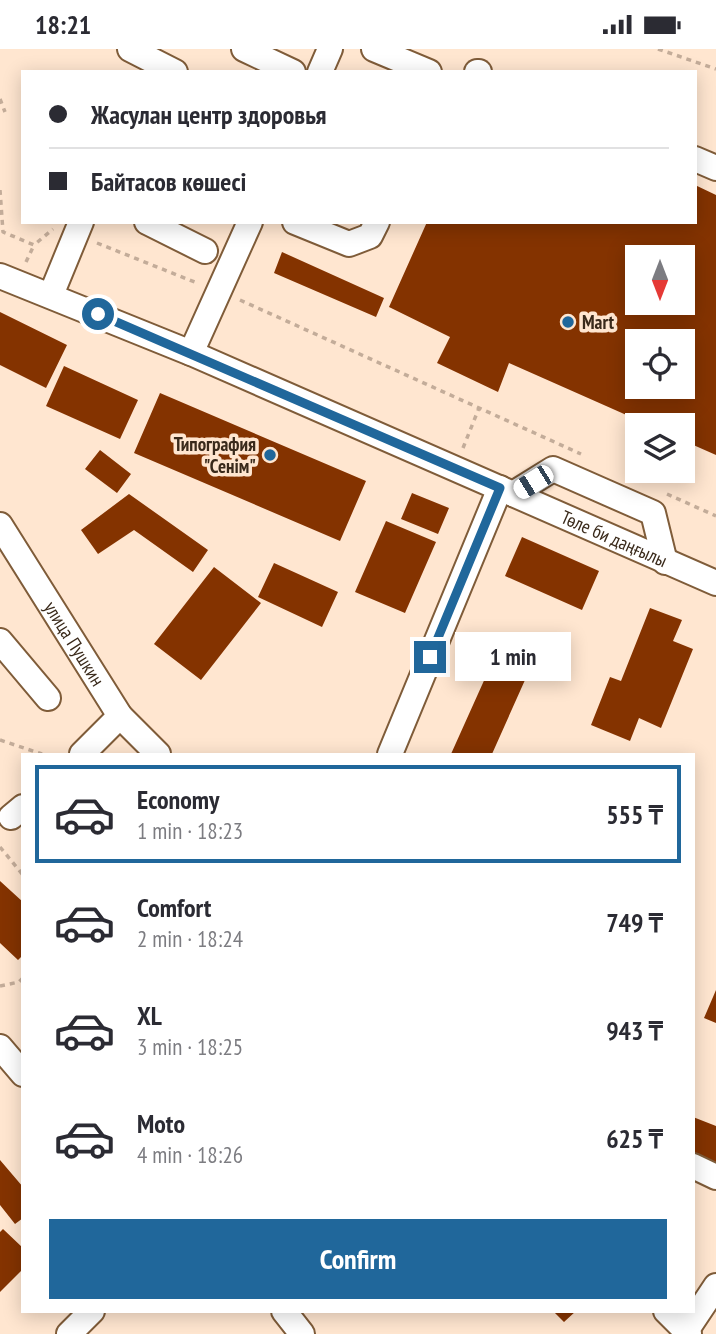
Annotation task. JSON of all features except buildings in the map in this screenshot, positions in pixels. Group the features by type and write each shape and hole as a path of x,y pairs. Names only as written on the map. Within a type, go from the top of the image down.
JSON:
{"street":[{"path":"130,49 171,70"},
{"path":"244,49 289,70"},
{"path":"321,70 330,49"},
{"path":"374,49 424,70"},
{"path":"697,160 716,168"},
{"path":"152,224 205,251"},
{"path":"191,353 249,224"},
{"path":"300,224 349,244 370,236 376,224"},
{"path":"51,295 78,228"},
{"name":"Төле би даңғылы","path":"0,276 191,353 716,583"},
{"path":"390,753 506,491 553,469 653,513 665,562"},
{"name":"улица Пушкин","path":"0,525 7,555 120,716 157,753"},
{"path":"0,641 48,698"},
{"path":"83,753 120,716"},
{"path":"0,1047 21,1072"},
{"path":"695,1167 716,1177"},
{"path":"668,1313 687,1333 716,1286"},
{"path":"69,1334 90,1313"},
{"path":"286,1313 302,1334"}],"path":[{"path":"658,49 716,69"},
{"path":"0,99 5,111"},
{"path":"0,190 3,232 34,245 52,228 78,228 219,292 262,308 591,459"},
{"path":"455,468 479,408"},
{"path":"666,493 716,516"},
{"path":"0,740 40,753"},
{"path":"0,847 21,873"},
{"path":"0,986 21,980"}],"place":[{"name":"Mart","path":"568,322"},
{"name":"Типография \"Сенім\"","path":"270,455"}],"route":[{"path":"98,314 500,488 430,657"}]}
